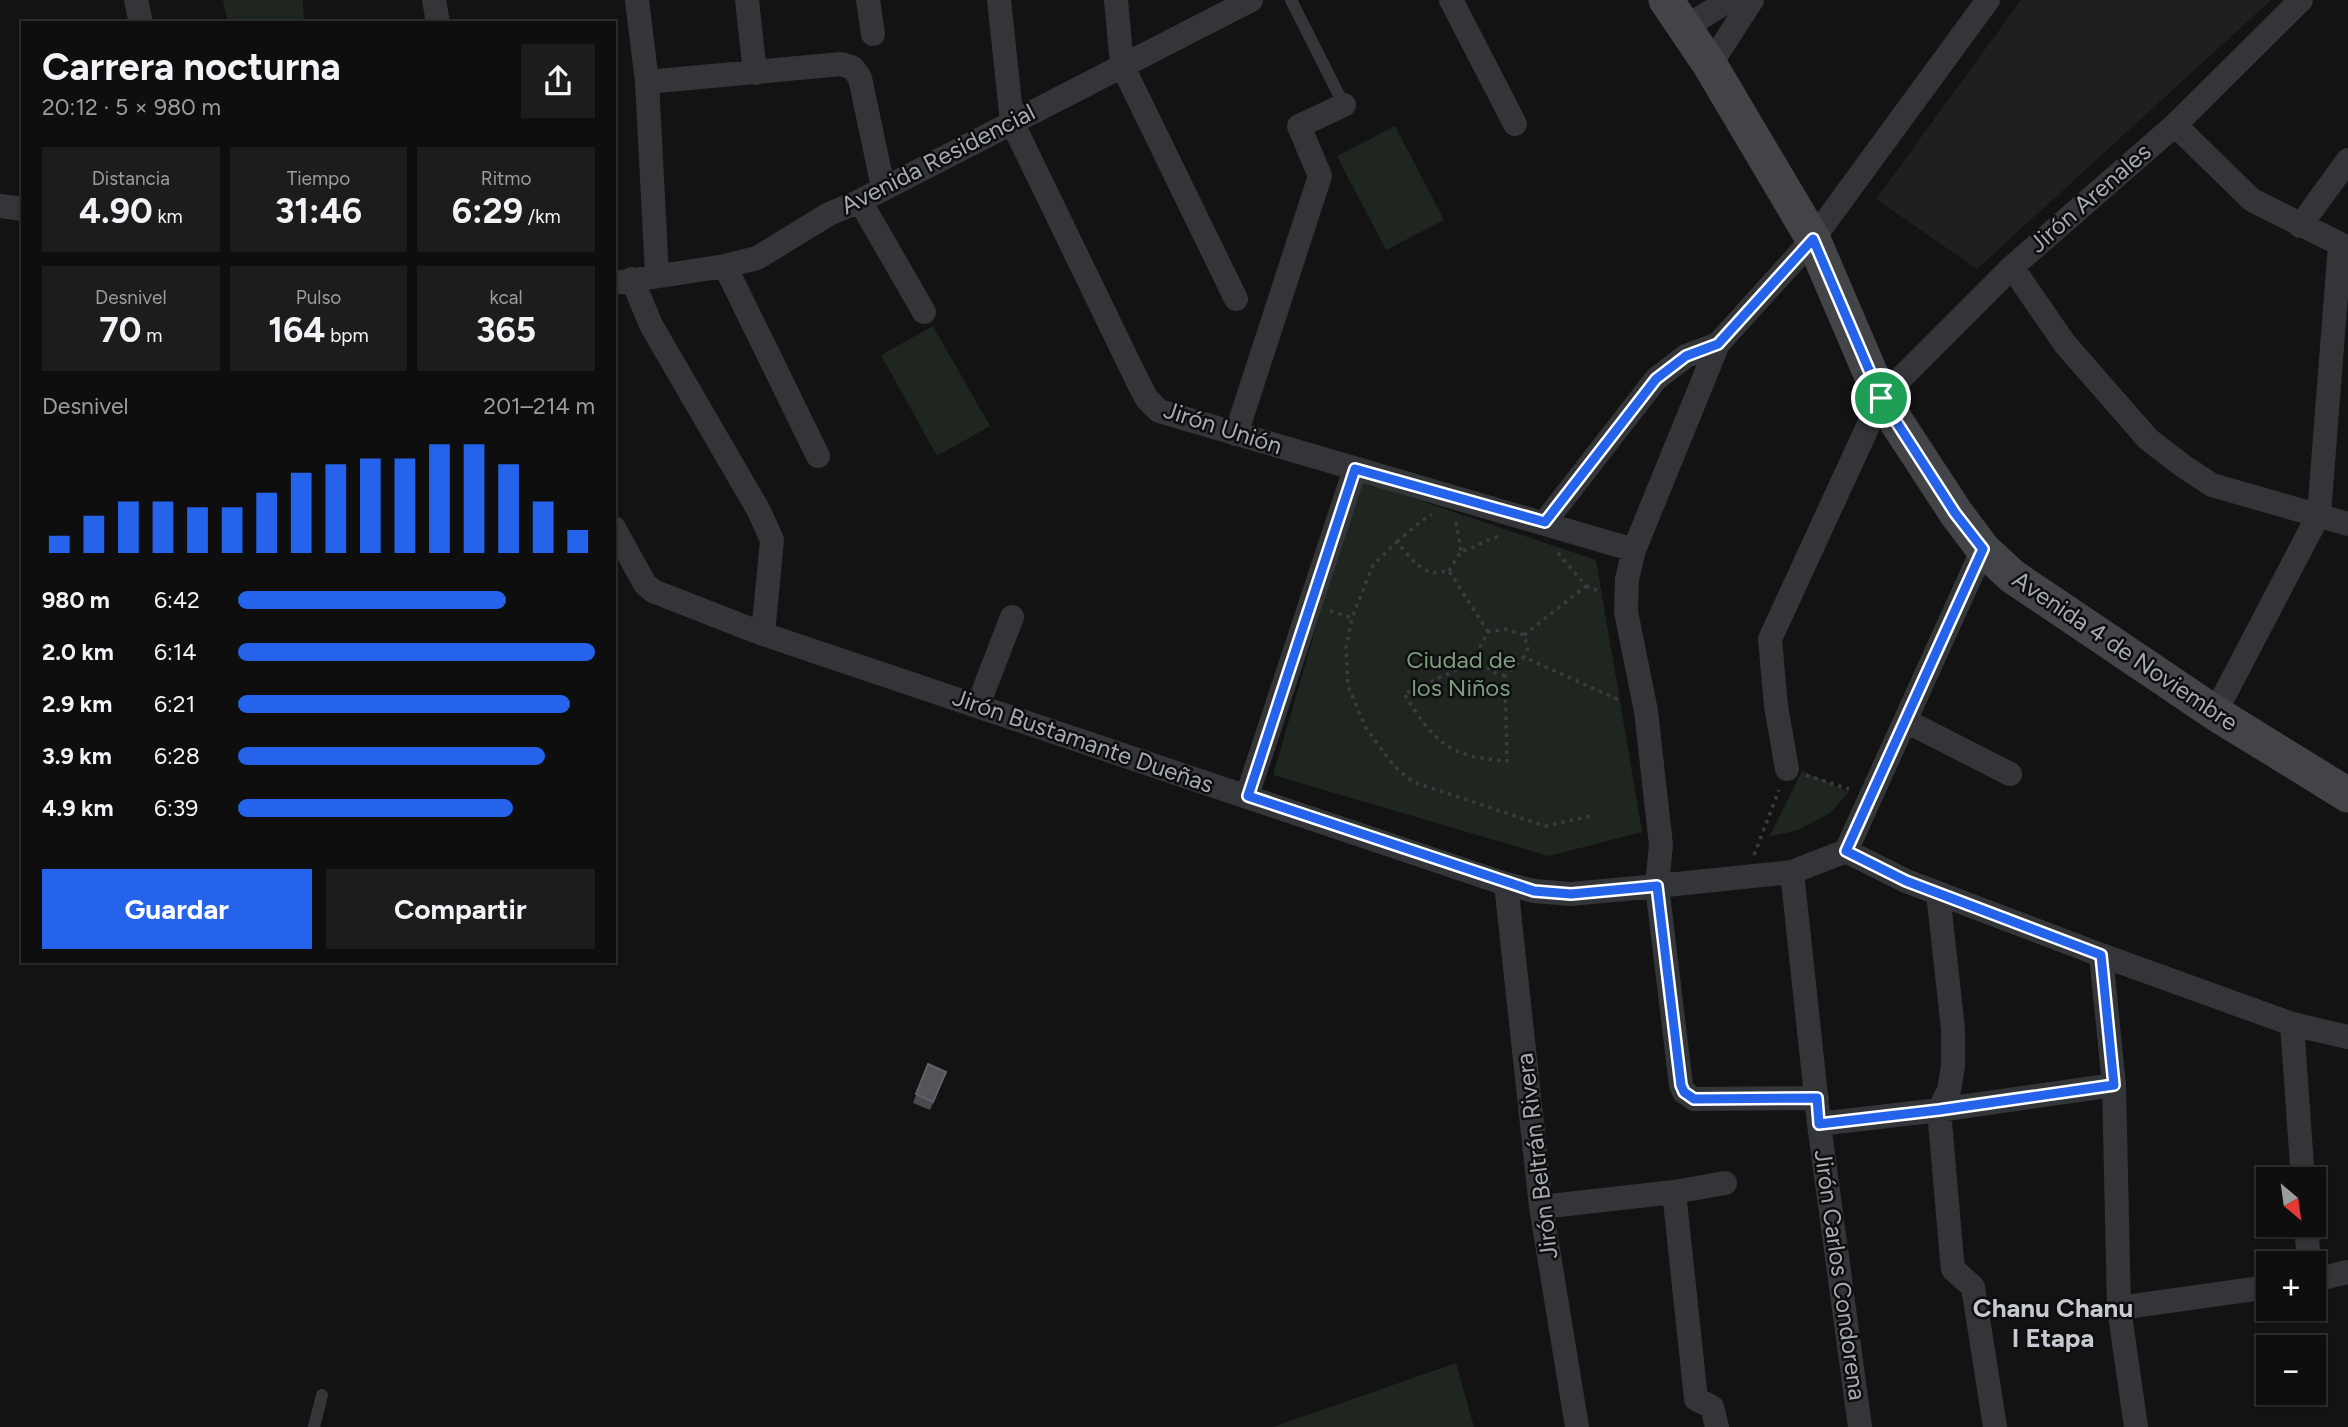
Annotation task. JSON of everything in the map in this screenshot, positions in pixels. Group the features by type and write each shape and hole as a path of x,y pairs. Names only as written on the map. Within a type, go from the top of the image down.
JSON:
{"street":[{"path":"136,0 141,21"},
{"path":"434,0 438,21"},
{"path":"637,0 647,82 657,275"},
{"path":"747,0 755,73"},
{"path":"869,0 873,34"},
{"name":"Jirón Unión","path":"999,0 1012,122 1147,399 1159,411 1634,550"},
{"path":"1116,0 1122,65 1236,299"},
{"path":"1451,0 1515,124"},
{"name":"Avenida 4 de Noviembre","path":"1666,0 1710,65 1813,239 1881,398 1955,513 1983,549 2012,576 2215,713 2348,794"},
{"path":"1686,27 1729,0"},
{"path":"1710,65 1752,0"},
{"path":"1817,1098 1694,1099 1684,1092 1681,1085 1657,886 1661,845 1646,712 1626,612 1627,579 1634,550 1718,344 1813,239 1987,0"},
{"name":"Jirón Arenales","path":"1881,398 2012,267 2175,125 2301,0"},
{"name":"Avenida Residencial","path":"623,281 725,266 757,258 829,214 860,201 1247,1"},
{"path":"647,82 841,64 853,68 860,78 883,187"},
{"path":"1236,434 1320,176 1298,126 1344,106"},
{"path":"2175,125 2252,200 2344,247 2319,514 2215,713"},
{"path":"2300,226 2348,160"},
{"path":"860,201 924,312"},
{"path":"0,206 21,209"},
{"path":"725,266 818,456"},
{"path":"2012,267 2065,344 2148,439 2183,467 2212,485 2348,524"},
{"path":"623,281 759,511 772,540 763,634"},
{"path":"1545,522 1656,379 1686,356 1718,344"},
{"path":"1787,769 1776,706 1770,639 1881,398"},
{"path":"1248,796 1355,469"},
{"name":"Jirón Bustamante Dueñas","path":"616,532 645,584 653,591 763,634 1506,884 1534,891 1571,894 1793,873 1846,851"},
{"path":"1983,549 1846,851 1906,881 2101,955 2292,1024 2348,1037"},
{"path":"978,705 1012,617"},
{"path":"1906,721 2010,774"},
{"name":"Jirón Carlos Condorena","path":"1793,873 1819,1124 1860,1427"},
{"name":"Jirón Beltrán Rivera","path":"1506,884 1541,1207 1577,1427"},
{"path":"1938,893 1953,1028 1949,1090 1939,1110 1953,1269 1973,1287 1996,1427"},
{"path":"2101,955 2114,1085 2119,1308 2136,1427"},
{"path":"2292,1024 2302,1167"},
{"path":"1819,1124 2114,1085"},
{"path":"1541,1207 1674,1192 1725,1183"},
{"path":"1674,1192 1696,1399 1712,1407 1717,1427"},
{"path":"2326,1277 2348,1272"},
{"path":"2119,1308 2256,1289"}],"lane":[{"path":"1291,0 1344,106"},
{"path":"314,1427 322,1395"}],"path":[{"path":"1440,510 1421,521 1373,565 1352,618 1346,648 1349,687 1366,728 1394,766 1413,782 1545,826 1591,816"},
{"path":"1448,572 1461,551 1459,528 1454,516"},
{"path":"1461,551 1477,548 1490,537 1511,536"},
{"path":"1396,542 1416,564 1431,573 1448,572"},
{"path":"1552,546 1586,586 1601,592"},
{"path":"1448,572 1488,632"},
{"path":"1524,635 1586,586"},
{"path":"1322,608 1352,618"},
{"path":"1488,632 1505,629 1524,635"},
{"path":"1488,632 1480,647 1480,659 1492,672 1505,676"},
{"path":"1480,659 1404,694 1426,729 1451,749 1482,759 1507,761 1505,676 1524,657 1528,648 1524,635"},
{"path":"1524,657 1646,712"},
{"path":"1746,876 1787,769 1872,796"}],"shaded area":[{"path":"2021,0 2271,0 1977,269 1876,199"}],"green space":[{"path":"223,0 303,0 304,21 228,21"},
{"path":"1395,126 1444,220 1386,250 1337,156"},
{"path":"933,326 990,426 937,456 881,355"},
{"name":"Ciudad de los Niños","path":"1359,480 1596,560 1642,832 1549,856 1273,775"},
{"path":"1802,771 1849,792 1830,813 1798,830 1769,837"},
{"path":"1456,1363 1474,1427 1273,1427"}],"building":[{"path":"928,1064 946,1072 933,1102 916,1094"}],"district":[{"name":"Chanu Chanu I Etapa","path":"2053,1323"}],"route":[{"path":"1813,239 1881,398 1955,513 1983,549 1846,851 1906,881 2101,955 2114,1085 1819,1124 1817,1098 1694,1099 1684,1092 1681,1085 1657,886 1571,894 1534,891 1506,884 1248,796 1355,469 1545,522 1656,379 1686,356 1718,344 1813,239"}]}
